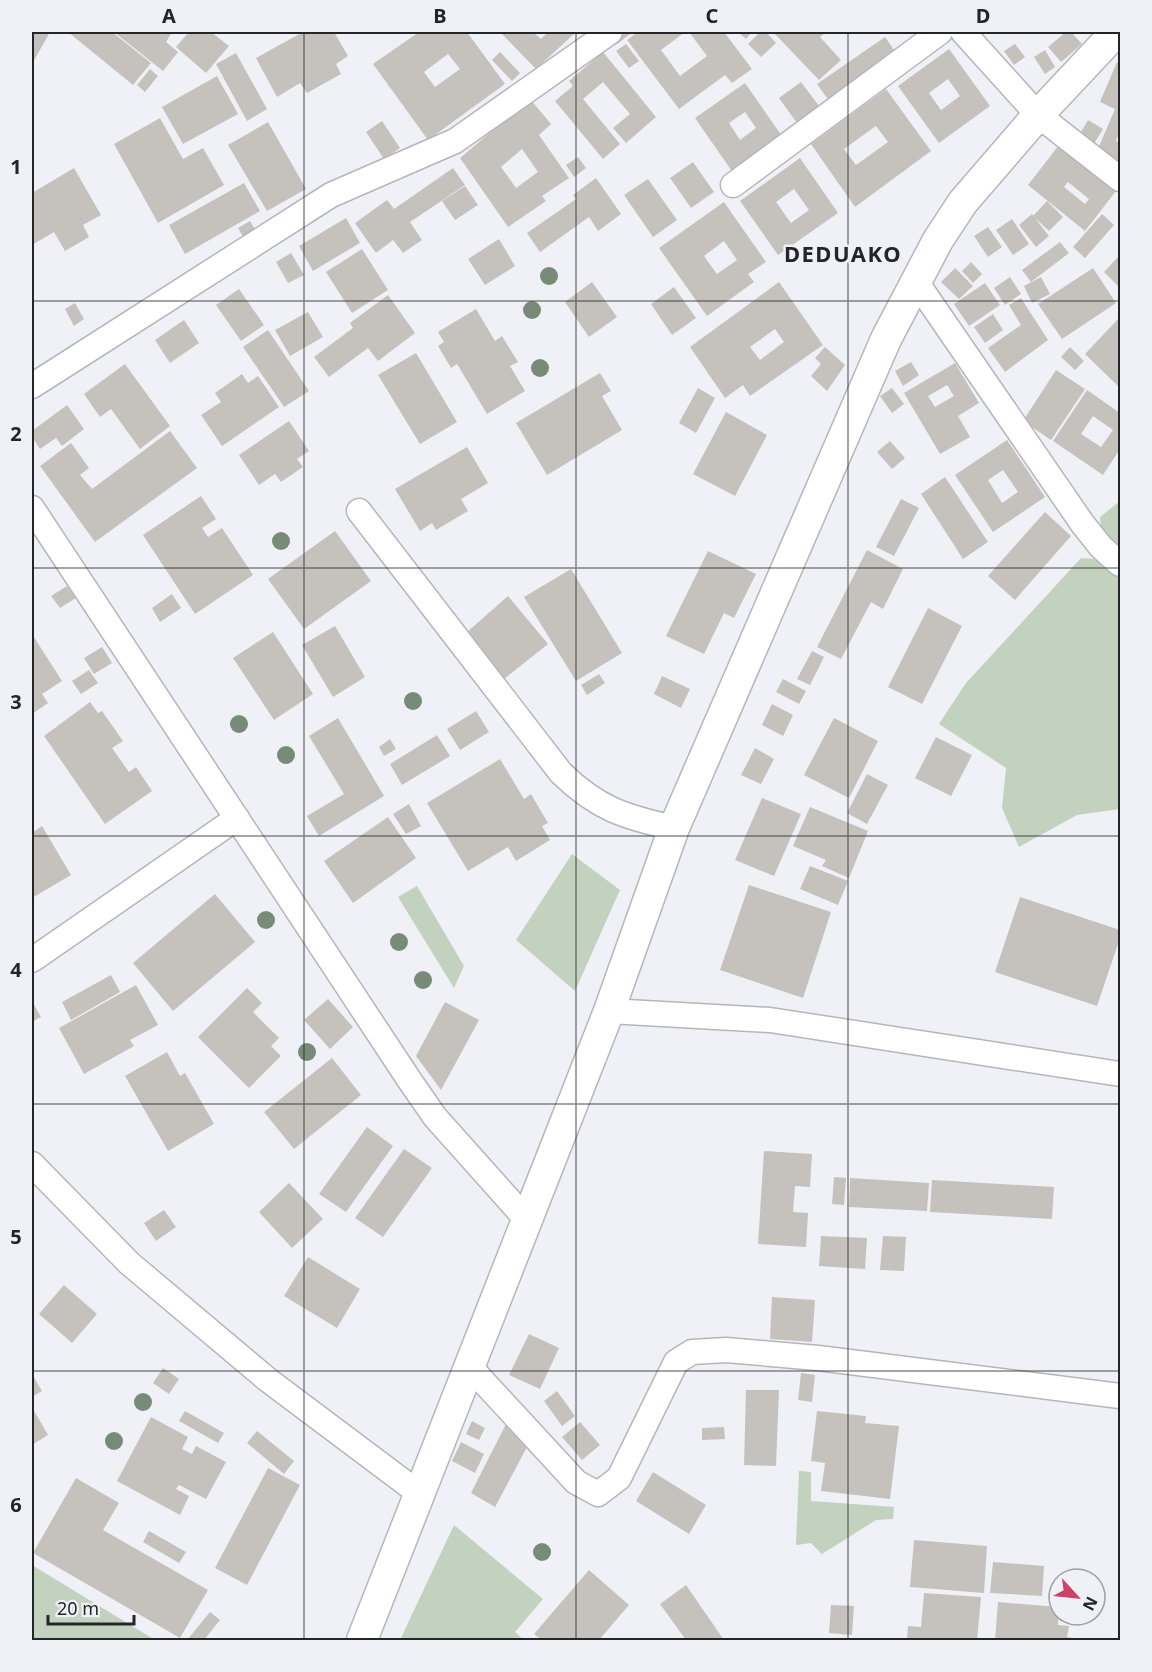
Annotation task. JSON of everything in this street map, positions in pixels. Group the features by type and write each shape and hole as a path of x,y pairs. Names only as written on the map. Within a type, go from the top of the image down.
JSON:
{"street":[{"path":"32,386 331,195 456,141 610,32"},
{"path":"733,185 940,32"},
{"path":"963,32 1038,115 1120,179"},
{"path":"362,1641 609,1011 674,828 881,350 915,280 963,202 1038,115 1116,32"},
{"path":"915,280 1082,523 1101,547 1120,564"},
{"path":"32,508 435,1117 526,1220"},
{"path":"359,511 561,773 577,788 618,813 674,828"},
{"path":"32,960 237,818"},
{"path":"609,1011 770,1020 1120,1074"},
{"path":"32,1164 138,1270 268,1380 420,1494"},
{"path":"469,1366 576,1482 598,1494 619,1478 676,1362 692,1352 726,1350 818,1358 1120,1396"}],"green space":[{"path":"1120,501 1120,553 1102,539 1100,517"},
{"path":"1081,558 1111,560 1120,568 1120,809 1077,815 1019,847 1002,808 1006,768 939,724 966,683"},
{"path":"572,854 620,890 575,991 516,940"},
{"path":"417,886 464,966 454,988 398,897"},
{"path":"799,1471 811,1472 811,1501 894,1507 893,1519 876,1520 822,1554 811,1543 796,1545"},
{"path":"454,1525 543,1599 515,1632 524,1640 400,1640"},
{"path":"32,1565 155,1640 32,1640"}],"building":[{"path":"32,32 50,32 32,64"},
{"path":"68,32 112,32 151,63 133,85"},
{"path":"114,32 172,32 166,42 178,52 163,71"},
{"path":"189,32 211,32 229,46 206,73 176,47"},
{"path":"303,32 334,32 348,56 336,64 341,74 307,93 300,83 277,97 256,58"},
{"path":"419,32 467,32 505,84 428,140 373,64","holes":["448,54 460,69 435,87 424,72"]},
{"path":"500,32 533,32 541,39 548,32 576,32 536,69"},
{"path":"633,32 617,44 609,34"},
{"path":"638,32 685,32 661,50 680,76 707,56 689,32 724,32 752,69 732,83 725,75 679,109 627,40"},
{"path":"738,32 752,32 746,39"},
{"path":"760,32 766,32 776,43 761,57 748,44"},
{"path":"773,32 826,32 820,37 841,60 819,80"},
{"path":"1066,32 1071,32 1082,44 1061,62 1048,47"},
{"path":"885,37 899,57 832,105 817,84"},
{"path":"626,44 639,61 629,68 616,51"},
{"path":"1015,44 1025,57 1014,65 1004,51"},
{"path":"949,49 990,106 939,143 898,86","holes":["948,79 960,96 941,110 929,93"]},
{"path":"1045,50 1055,67 1045,74 1034,57"},
{"path":"500,52 520,73 512,81 492,60"},
{"path":"603,52 656,117 626,143 613,128 630,114 603,82 583,99 620,144 603,159 555,101 573,86 569,81"},
{"path":"236,53 267,109 247,121 216,64"},
{"path":"1117,62 1120,64 1120,130 1116,141 1120,143 1120,161 1097,151 1115,109 1100,102"},
{"path":"150,69 158,76 145,92 137,85"},
{"path":"217,76 238,114 183,144 162,107"},
{"path":"801,82 825,114 802,130 779,98"},
{"path":"745,83 786,142 736,177 695,118","holes":["745,112 756,128 740,140 729,123"]},
{"path":"886,89 931,151 855,207 811,144","holes":["876,126 888,142 856,165 844,149"]},
{"path":"530,99 551,124 539,135 569,178 542,196 546,201 508,227 460,158","holes":["522,149 538,172 516,188 501,167"]},
{"path":"160,118 183,159 203,148 224,185 158,223 114,144"},
{"path":"1088,120 1103,129 1092,147 1077,139"},
{"path":"382,121 400,148 384,159 366,132"},
{"path":"268,122 306,189 267,211 228,145"},
{"path":"1059,145 1116,191 1085,231 1028,185","holes":["1068,182 1089,199 1085,204 1064,187"]},
{"path":"578,157 586,168 574,177 566,165"},
{"path":"800,158 838,213 778,255 740,201","holes":["794,189 809,210 791,223 776,202"]},
{"path":"693,162 714,192 691,208 670,178"},
{"path":"74,168 101,215 83,225 89,237 65,251 54,232 32,245 32,193"},
{"path":"453,168 465,185 410,222 422,240 403,253 393,240 376,253 355,223 387,200 394,209"},
{"path":"596,178 621,214 598,231 589,217 540,252 527,233 576,199 573,195"},
{"path":"648,179 677,220 653,237 624,195"},
{"path":"244,183 260,211 185,254 169,225"},
{"path":"465,186 478,205 455,220 442,201"},
{"path":"1047,201 1063,217 1049,231 1033,216"},
{"path":"724,202 766,262 748,274 754,282 707,316 659,248","holes":["724,241 737,260 717,274 704,256"]},
{"path":"1032,214 1049,236 1036,247 1019,225"},
{"path":"1102,214 1114,225 1085,258 1073,247"},
{"path":"346,218 360,243 313,271 299,246"},
{"path":"1012,219 1029,244 1013,255 996,230"},
{"path":"250,221 257,233 245,240 238,228"},
{"path":"988,227 1002,247 988,257 974,236"},
{"path":"499,239 515,266 485,285 468,259"},
{"path":"1060,242 1069,253 1031,282 1022,270"},
{"path":"362,249 388,290 352,313 326,272"},
{"path":"291,253 304,275 288,283 276,262"},
{"path":"1120,255 1120,288 1104,272"},
{"path":"971,262 982,274 973,283 962,271"},
{"path":"955,268 973,286 959,299 941,282"},
{"path":"1093,268 1116,303 1062,339 1038,304"},
{"path":"1010,277 1021,294 1005,305 994,288"},
{"path":"1041,277 1050,294 1032,303 1024,286"},
{"path":"592,282 617,317 589,337 565,302"},
{"path":"779,282 823,345 750,396 743,385 725,398 690,347","holes":["775,329 784,342 760,360 750,347"]},
{"path":"985,283 1000,305 969,326 954,304"},
{"path":"674,287 696,318 672,335 651,304"},
{"path":"239,289 264,325 241,341 216,305"},
{"path":"388,295 415,333 378,361 368,348 329,377 314,357 353,328 350,323"},
{"path":"1021,298 1048,340 1005,372 988,348 1021,325 1009,305"},
{"path":"75,303 84,319 74,326 65,309"},
{"path":"476,309 495,341 502,336 518,362 510,366 525,391 487,414 457,364 451,368 438,346 444,342 438,332"},
{"path":"308,312 323,337 290,356 275,330"},
{"path":"993,314 1003,330 985,343 974,327"},
{"path":"1120,317 1120,388 1085,354"},
{"path":"184,320 199,343 170,363 155,340"},
{"path":"268,330 309,391 284,407 243,347"},
{"path":"825,347 845,365 827,391 811,376 821,364 815,358"},
{"path":"1070,347 1084,361 1075,370 1061,357"},
{"path":"416,353 457,422 420,444 378,375"},
{"path":"911,362 919,375 903,386 895,371"},
{"path":"955,363 979,403 958,416 970,437 940,454 904,393","holes":["947,385 954,396 935,407 928,396"]},
{"path":"125,364 170,426 140,449 111,409 100,417 84,394"},
{"path":"1056,370 1085,389 1051,440 1023,421"},
{"path":"600,373 611,391 602,396 622,430 547,475 516,423"},
{"path":"242,374 248,383 258,376 279,407 222,446 201,415 221,402 215,393"},
{"path":"698,388 715,398 696,433 679,423"},
{"path":"892,388 904,404 892,413 880,396"},
{"path":"1087,390 1120,413 1120,449 1103,475 1053,441","holes":["1093,416 1113,430 1101,447 1081,434"]},
{"path":"67,405 84,429 62,446 56,438 40,449 32,437 32,431"},
{"path":"726,412 767,435 735,496 693,474"},
{"path":"289,421 309,451 297,459 303,467 281,482 275,474 259,485 239,455"},
{"path":"170,431 197,468 95,542 40,466 71,443 89,468 80,475 92,489"},
{"path":"1007,440 1045,497 993,532 955,475","holes":["1003,470 1018,492 1002,503 988,480"]},
{"path":"890,441 905,458 892,469 877,452"},
{"path":"467,447 488,483 461,499 468,511 436,530 432,523 420,531 395,489"},
{"path":"945,477 988,542 963,559 921,494"},
{"path":"201,496 216,519 202,528 208,537 222,528 253,575 195,614 143,535"},
{"path":"901,499 919,508 894,556 876,547"},
{"path":"1045,512 1071,536 1015,600 988,576"},
{"path":"335,531 371,581 304,629 268,579"},
{"path":"867,550 903,569 883,609 871,602 841,659 817,647"},
{"path":"708,551 756,574 734,618 724,613 704,654 666,636"},
{"path":"571,569 622,653 576,681 524,597"},
{"path":"67,586 76,598 60,608 51,596"},
{"path":"172,594 181,608 160,622 152,608"},
{"path":"508,596 548,644 504,679 466,633"},
{"path":"928,608 962,626 922,704 888,687"},
{"path":"335,626 365,677 333,697 302,645"},
{"path":"273,632 313,694 274,720 233,658"},
{"path":"32,634 62,681 42,694 48,703 32,714"},
{"path":"102,647 112,663 94,674 84,658"},
{"path":"812,651 824,657 810,685 797,679"},
{"path":"89,670 98,683 81,694 72,681"},
{"path":"599,674 605,683 587,695 581,685"},
{"path":"662,676 690,689 681,708 654,694"},
{"path":"783,679 806,691 799,704 776,692"},
{"path":"90,702 98,713 102,711 123,741 112,748 129,772 136,767 152,791 105,824 44,736"},
{"path":"772,704 793,715 783,736 762,725"},
{"path":"476,711 489,732 460,750 447,729"},
{"path":"338,718 384,796 319,836 307,816 344,794 309,736"},
{"path":"834,718 878,741 849,798 804,775"},
{"path":"437,735 450,756 402,785 390,764"},
{"path":"936,737 972,755 951,796 915,778"},
{"path":"390,739 396,749 384,756 379,747"},
{"path":"755,748 774,759 761,784 741,775"},
{"path":"500,759 524,799 531,794 548,823 542,826 550,840 516,861 508,847 468,871 427,803"},
{"path":"867,774 888,785 867,824 847,813"},
{"path":"762,798 801,814 774,876 735,860"},
{"path":"409,804 421,826 406,834 393,814"},
{"path":"810,807 868,831 849,878 822,866 826,860 793,846"},
{"path":"388,817 416,858 353,903 324,861"},
{"path":"42,826 71,875 32,898 32,833"},
{"path":"810,866 848,881 838,905 800,889"},
{"path":"749,885 831,912 803,998 720,970"},
{"path":"215,894 255,942 173,1011 133,963"},
{"path":"1020,897 1120,930 1120,938 1097,1006 995,972"},
{"path":"111,975 120,992 71,1020 62,1002"},
{"path":"136,985 158,1025 130,1040 134,1046 84,1074 59,1028"},
{"path":"247,988 262,1003 253,1012 279,1038 271,1046 281,1056 249,1088 198,1037"},
{"path":"328,999 353,1027 330,1049 304,1020"},
{"path":"32,1001 41,1017 32,1022"},
{"path":"445,1002 479,1020 441,1090 416,1056"},
{"path":"167,1052 180,1076 185,1073 214,1124 168,1151 125,1076"},
{"path":"332,1058 361,1095 294,1149 264,1112"},
{"path":"367,1127 393,1146 346,1212 319,1194"},
{"path":"404,1149 432,1168 383,1237 355,1218"},
{"path":"764,1151 812,1154 810,1187 795,1186 793,1212 808,1213 806,1247 758,1244"},
{"path":"834,1177 846,1178 844,1205 832,1204"},
{"path":"850,1178 929,1183 927,1211 849,1207"},
{"path":"932,1180 1054,1187 1052,1219 930,1212"},
{"path":"289,1183 323,1219 292,1248 259,1212"},
{"path":"164,1210 176,1227 156,1241 144,1223"},
{"path":"821,1236 867,1238 865,1269 819,1266"},
{"path":"883,1236 906,1237 904,1271 880,1270"},
{"path":"308,1257 360,1289 337,1328 284,1296"},
{"path":"64,1285 97,1314 72,1343 39,1314"},
{"path":"772,1297 815,1300 812,1342 770,1339"},
{"path":"529,1334 559,1348 540,1389 509,1375"},
{"path":"163,1368 179,1379 169,1394 153,1383"},
{"path":"801,1373 815,1375 812,1402 798,1400"},
{"path":"32,1374 42,1391 32,1397"},
{"path":"746,1390 779,1390 776,1466 744,1465"},
{"path":"557,1391 575,1416 562,1426 544,1401"},
{"path":"32,1407 48,1435 32,1445"},
{"path":"185,1411 224,1433 218,1443 179,1421"},
{"path":"817,1411 866,1416 865,1423 899,1426 890,1499 821,1491 825,1463 811,1461"},
{"path":"151,1417 188,1437 182,1449 192,1454 196,1446 226,1462 206,1499 179,1485 176,1489 189,1496 180,1515 117,1481"},
{"path":"472,1421 485,1428 479,1440 466,1434"},
{"path":"507,1422 527,1447 495,1507 471,1493"},
{"path":"580,1422 600,1445 582,1460 562,1437"},
{"path":"724,1427 725,1439 702,1440 702,1428"},
{"path":"257,1431 294,1461 284,1474 247,1443"},
{"path":"461,1442 484,1454 475,1473 452,1461"},
{"path":"268,1468 300,1485 247,1585 215,1568"},
{"path":"653,1472 706,1505 689,1534 636,1501"},
{"path":"76,1478 119,1503 103,1530 208,1590 180,1638 33,1553"},
{"path":"149,1531 186,1552 179,1563 143,1542"},
{"path":"914,1540 987,1546 984,1593 910,1587"},
{"path":"993,1562 1044,1566 1042,1596 990,1593"},
{"path":"589,1570 629,1605 599,1640 542,1640 534,1634"},
{"path":"686,1585 724,1640 686,1640 660,1604"},
{"path":"924,1593 981,1597 977,1640 907,1640 908,1626 921,1627"},
{"path":"998,1602 1047,1606 1047,1627 1069,1627 1067,1637 1083,1640 995,1640"},
{"path":"831,1605 854,1606 852,1635 829,1633"},
{"path":"210,1612 220,1620 204,1640 189,1640 188,1639"}],"district":[{"name":"DEDUAKO","path":"843,253"}]}
